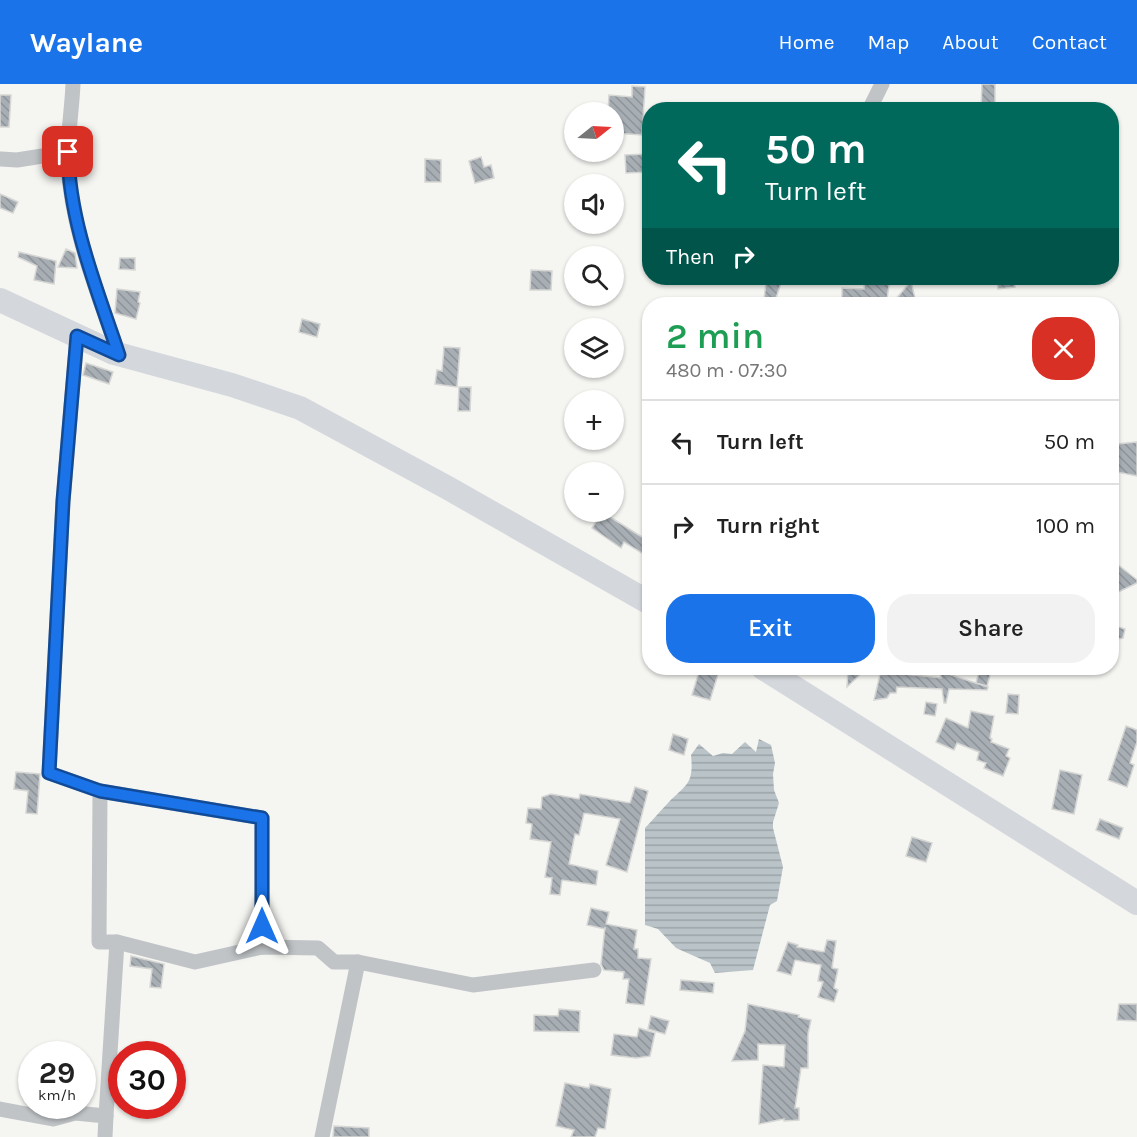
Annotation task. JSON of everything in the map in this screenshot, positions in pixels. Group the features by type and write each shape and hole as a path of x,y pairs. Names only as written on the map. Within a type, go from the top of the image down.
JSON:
{"main road":[{"path":"0,300 119,355 232,385 300,408 448,488 642,598"},
{"path":"776,675 1137,903"}],"street":[{"path":"73,84 68,152 74,208 84,252 119,355"},
{"path":"874,102 882,84"},
{"path":"1,159 17,160 68,152"},
{"path":"77,336 63,501 49,773 100,791 262,818 262,947"},
{"path":"100,791 99,942 117,942 195,962 262,947 318,948 334,962 358,962 473,985 594,970"},
{"path":"105,1137 117,942"},
{"path":"322,1137 358,962"},
{"path":"0,1109 53,1119 75,1113 106,1116"}],"shaded area":[{"path":"759,739 771,745 775,763 774,790 779,803 773,828 783,867 777,901 770,905 753,970 715,973 710,963 676,948 658,929 645,925 645,828 687,783 692,765 691,755 699,744 713,756 723,753 732,754 745,742 756,752"}],"building":[{"path":"982,84 995,84 995,102 981,102"},
{"path":"632,86 645,87 644,102 642,102 642,135 624,134 624,102 609,102 609,95 632,97"},
{"path":"0,95 11,95 9,127 0,127"},
{"path":"642,154 642,172 626,173 625,155"},
{"path":"481,157 484,167 491,165 494,178 475,183 469,161"},
{"path":"425,159 441,160 441,182 425,182"},
{"path":"0,194 18,202 13,213 0,208"},
{"path":"66,249 75,253 77,268 58,267"},
{"path":"19,252 56,261 54,284 34,280 37,266 18,257"},
{"path":"120,258 135,258 135,270 119,269"},
{"path":"531,270 552,271 551,290 530,290"},
{"path":"766,285 780,285 776,297 764,297"},
{"path":"864,285 889,285 887,297 842,297 842,288 864,289"},
{"path":"908,285 912,285 915,297 898,297"},
{"path":"998,285 1015,285 1015,287 998,289"},
{"path":"117,289 140,292 136,319 115,313"},
{"path":"302,319 320,324 317,337 299,332"},
{"path":"444,347 460,348 457,387 435,384 437,370 442,371"},
{"path":"86,363 113,372 109,384 83,375"},
{"path":"459,387 471,387 470,411 458,411"},
{"path":"1137,442 1137,476 1119,472 1119,444"},
{"path":"596,522 618,522 642,537 642,553 624,542 621,548 592,528"},
{"path":"1119,566 1137,580 1137,583 1119,592"},
{"path":"1119,627 1125,629 1123,638 1119,639"},
{"path":"698,675 718,675 710,700 692,695"},
{"path":"848,675 860,675 847,687"},
{"path":"880,675 941,678 940,675 951,675 988,687 987,690 949,689 946,703 944,703 942,689 897,687 896,693 890,693 887,698 874,700"},
{"path":"978,675 990,675 987,686 976,683"},
{"path":"1008,694 1019,695 1018,714 1006,713"},
{"path":"926,702 937,704 935,716 924,714"},
{"path":"971,711 994,716 991,742 1009,749 1006,756 1010,758 1003,776 984,768 986,763 977,760 979,752 957,743 954,750 936,742 946,718 968,728"},
{"path":"1126,726 1137,730 1137,742 1130,763 1134,765 1127,787 1108,780"},
{"path":"673,734 688,739 684,755 669,750"},
{"path":"1060,770 1082,775 1074,814 1052,809"},
{"path":"16,772 40,774 37,814 26,813 28,791 14,789"},
{"path":"635,787 648,791 627,872 606,865 620,819 584,813 579,835 575,834 569,864 598,871 596,885 562,880 560,895 550,894 552,878 545,877 551,842 530,839 532,824 526,823 528,808 541,809 542,797 551,794 579,799 580,794 630,803"},
{"path":"1100,819 1123,828 1119,839 1096,830"},
{"path":"912,837 932,843 926,862 906,856"},
{"path":"591,908 609,912 606,924 637,930 634,949 638,949 638,958 651,959 644,1005 626,1003 629,979 623,979 624,972 604,970 601,964 605,929 587,925"},
{"path":"827,940 836,941 832,968 838,969 834,988 838,990 834,1002 818,997 823,982 818,981 821,965 795,960 791,975 777,971 788,942 798,945 797,947 824,952"},
{"path":"131,956 164,964 161,988 150,987 152,969 130,966"},
{"path":"681,980 714,983 713,993 680,990"},
{"path":"748,1004 799,1015 798,1017 811,1020 808,1034 808,1068 801,1068 795,1108 799,1108 799,1120 784,1121 784,1119 759,1124 763,1065 784,1067 785,1045 758,1044 758,1060 732,1061 745,1031"},
{"path":"1119,1004 1137,1004 1137,1021 1117,1020"},
{"path":"559,1009 580,1011 579,1032 534,1031 534,1015 558,1016"},
{"path":"651,1016 669,1021 665,1034 648,1029"},
{"path":"639,1028 655,1033 650,1056 636,1058 611,1055 614,1034 637,1037"},
{"path":"565,1083 589,1088 590,1084 611,1089 605,1129 598,1128 595,1137 571,1137 574,1130 556,1126"},
{"path":"334,1126 369,1128 369,1137 333,1137"}],"route":[{"path":"68,152 74,208 84,252 119,355 77,336 63,501 49,773 100,791 262,818 262,926"}]}
